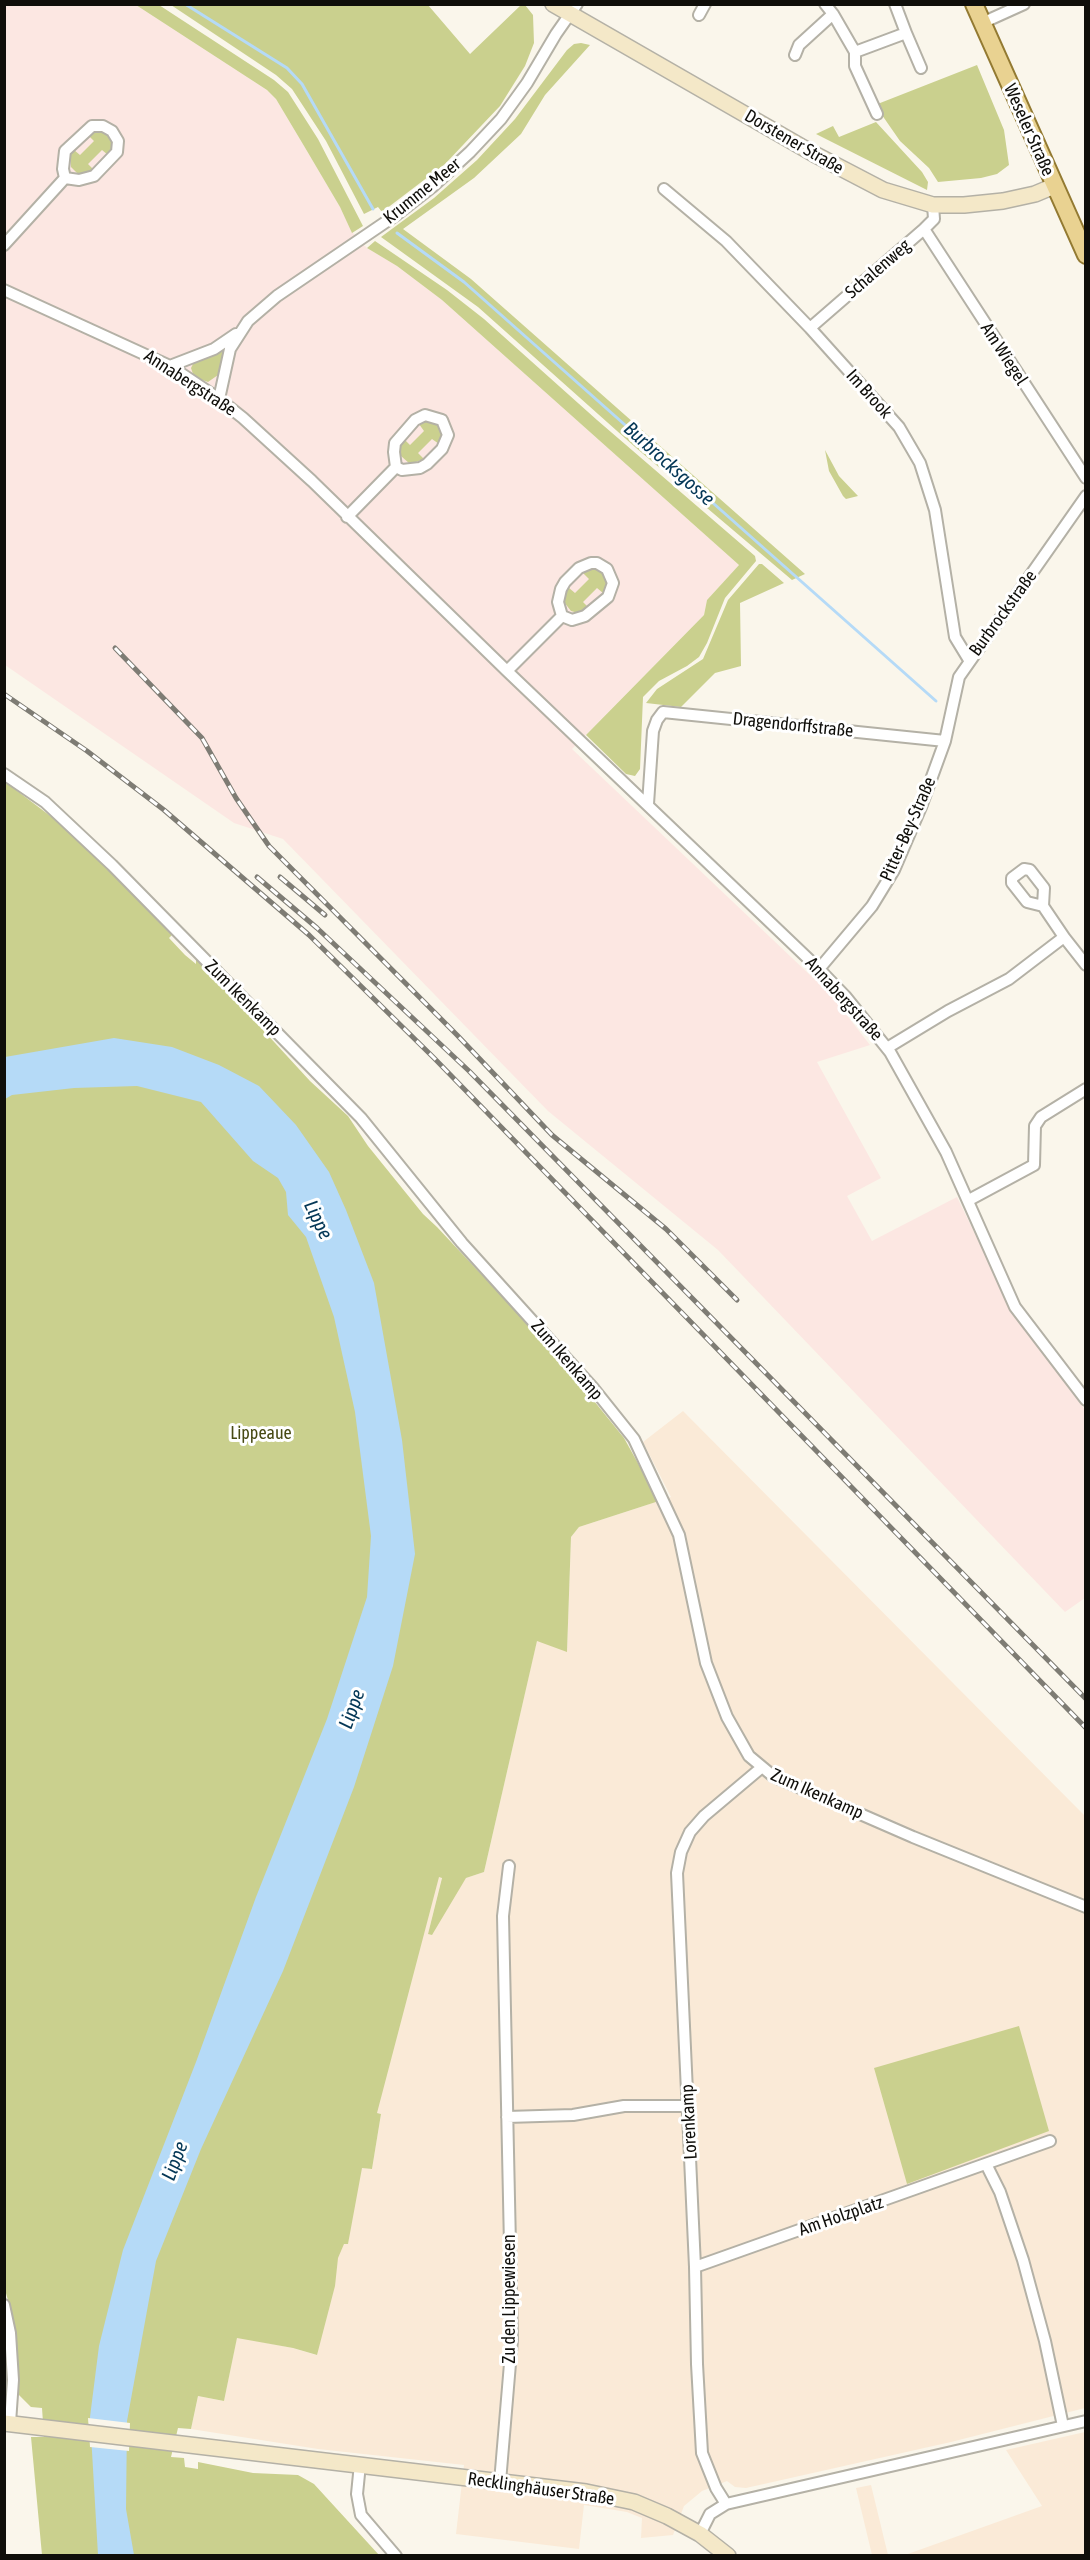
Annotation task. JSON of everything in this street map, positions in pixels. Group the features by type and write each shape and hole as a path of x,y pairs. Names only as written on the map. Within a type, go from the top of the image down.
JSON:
{"main road":[{"name":"Dorstener Straße","path":"553,4 574,10 854,177 883,190 933,205 964,205 1003,201 1035,194 1054,186"},
{"name":"Weseler Straße","path":"974,4 1086,255"},
{"name":"Recklinghäuser Straße","path":"7,2423 586,2492 634,2502 672,2518 700,2534 728,2556"}],"street":[{"path":"699,15 705,4"},
{"path":"825,4 834,14 855,52 855,66 877,114"},
{"path":"895,4 921,68"},
{"path":"982,23 1003,9 1024,4"},
{"name":"Krumme Meer","path":"219,399 226,362 239,333 257,312 396,215 432,187 470,152 501,120 574,10"},
{"path":"795,55 799,45 834,14"},
{"path":"855,52 906,33"},
{"path":"4,245 65,178 63,160 69,146 92,126 103,126 112,131 118,146 114,157 94,176 71,180 65,178"},
{"name":"Im Brook","path":"664,189 726,241 810,328 899,427 920,463 935,510 955,637 969,660"},
{"name":"Schalenweg","path":"810,328 934,219 933,205"},
{"name":"Am Wiegel","path":"924,229 1086,478"},
{"name":"Annabergstraße","path":"4,290 170,366 219,399 312,481 819,969 845,996 887,1048 916,1095 969,1200 1015,1307 1086,1400"},
{"name":"Krumme Meer","path":"170,366 214,349 239,333"},
{"path":"425,415 441,420 448,435 442,449 420,468 402,470 396,467 395,443 415,420 425,415"},
{"path":"347,517 396,467"},
{"name":"Burbrockstraße","path":"945,741 959,677 1086,495"},
{"path":"591,563 597,563 608,569 613,583 608,597 585,616 572,620 562,616 558,603 565,582 579,568 591,563"},
{"path":"507,671 562,616"},
{"name":"Dragendorffstraße","path":"648,804 653,731 663,712 945,741"},
{"name":"Pitter-Bey-Straße","path":"819,969 873,906 894,870 921,807 945,741"},
{"name":"Zum Ikenkamp","path":"4,774 45,802 112,865 361,1118 462,1243 594,1389 634,1439 679,1535 706,1663 727,1717 749,1756 773,1776 902,1832 1086,1907"},
{"path":"1043,906 1086,965"},
{"path":"887,1048 948,1011 1009,979 1064,937"},
{"path":"969,1200 1034,1165 1035,1126 1041,1117 1086,1089"},
{"name":"Lorenkamp","path":"726,2504 716,2488 702,2452 677,1873 681,1852 690,1832 704,1816 761,1768"},
{"name":"Zu den Lippewiesen","path":"500,2482 512,2340 503,1916 509,1866"},
{"path":"507,2117 573,2115 624,2106 688,2106"},
{"name":"Am Holzplatz","path":"695,2267 1050,2141"},
{"path":"986,2164 999,2192 1023,2260 1045,2341 1064,2426"},
{"path":"4,2305 10,2333 13,2380 7,2423"},
{"path":"700,2534 710,2514 726,2504 1086,2421"},
{"path":"360,2464 357,2494 361,2515 396,2556"}],"shaded area":[{"path":"5,5 136,5 267,90 276,99 340,207 352,232 367,248 397,266 442,300 739,565 707,600 704,615 572,749 831,995 870,1045 817,1062 881,1178 847,1196 872,1241 957,1197 1013,1312 1085,1410 1085,1598 1065,1612 718,1250 548,1111 283,839 234,823 5,665"},
{"path":"683,1411 1085,1816 1085,2408 951,2442 746,2488 735,2487 727,2481 702,2491 684,2506 673,2535 641,2538 642,2518 627,2512 584,2505 579,2549 456,2534 464,2465 318,2449 191,2429 198,2396 224,2401 237,2337 316,2355 339,2243 348,2243 358,2167 372,2169 381,2114 360,2109 434,1875 442,1877 428,1934 466,1878 484,1872 537,1640 567,1651 571,1537 579,1527 671,1497 643,1442"},
{"path":"1085,2432 1085,2555 905,2555 1042,2506 1006,2450"},
{"path":"871,2485 888,2555 872,2555 856,2488"}],"green space":[{"path":"136,5 159,5 274,80 288,92 318,139 363,226 352,233 340,207 307,151 276,99 267,90"},
{"path":"171,5 428,5 470,54 521,5 525,5 533,15 534,43 525,66 500,106 445,164 382,212 378,207 364,214 326,141 292,89 276,75"},
{"path":"574,44 590,45 545,95 521,134 474,178 403,229 471,279 805,574 792,580 635,447 478,307 381,237 434,198 477,160 515,119 567,50"},
{"path":"977,65 1004,130 1009,165 997,174 981,178 938,182 929,168 900,141 875,105"},
{"path":"876,122 922,172 928,182 927,190 816,134 833,126 839,137"},
{"path":"93,131 103,131 110,135 113,147 108,155 102,150 88,164 94,170 79,175 71,167 70,156 74,150 80,155 94,141 88,135"},
{"path":"375,241 447,290 484,319 755,556 756,561 725,598 699,657 659,681 643,697 640,769 635,776 626,774 586,735 704,615 707,600 739,565 442,300 397,266 367,248"},
{"path":"227,342 218,375 208,382 194,377 191,368 193,364"},
{"path":"426,420 440,424 443,436 439,444 432,439 418,453 424,459 410,464 401,456 400,446 404,439 410,445 424,431 419,424"},
{"path":"825,450 839,476 858,496 846,499 843,496 829,471"},
{"path":"759,564 762,564 784,583 740,603 741,666 715,673 681,707 646,703 657,689 703,659 728,600"},
{"path":"591,569 598,569 604,573 608,585 605,591 603,593 597,588 583,602 589,608 578,613 571,611 564,602 566,591 569,588 575,593 589,579 583,573"},
{"name":"Lippeaue","path":"4,781 53,818 60,812 173,934 169,938 185,955 196,964 196,957 310,1081 348,1116 368,1146 423,1214 556,1354 624,1438 659,1501 579,1527 571,1537 567,1652 537,1641 484,1872 466,1878 432,1935 428,1934 442,1878 439,1877 377,2113 381,2114 372,2169 362,2168 348,2244 344,2244 338,2258 335,2286 317,2355 293,2348 237,2338 224,2401 198,2396 191,2429 178,2428 171,2457 184,2458 185,2467 198,2469 198,2462 253,2473 298,2475 314,2484 379,2555 42,2555 31,2437 44,2437 42,2408 31,2407 17,2393 14,2322 4,2286"},
{"path":"1019,2026 1049,2131 907,2184 874,2068"}],"water":[{"name":"Lippe","path":"114,1038 172,1047 219,1065 259,1086 296,1125 329,1172 374,1283 402,1440 415,1554 393,1666 354,1787 283,1971 201,2149 156,2261 127,2421 126,2509 134,2555 98,2555 90,2417 99,2346 123,2250 196,2062 256,1897 327,1719 367,1597 371,1536 355,1412 334,1317 306,1237 288,1215 286,1192 278,1178 253,1161 201,1102 137,1086 74,1088 12,1095 5,1099 5,1057"}],"pier":[{"path":"88,2418 130,2423 129,2451 90,2447"}],"waterway":[{"name":"Burbrocksgosse","path":"185,4 287,68 302,84 373,209"},
{"name":"Burbrocksgosse","path":"397,233 464,282 936,701"}],"railway":[{"path":"115,648 202,738 236,798 269,846 457,1035 552,1135 666,1229 737,1300"},
{"path":"4,694 87,751 164,810 309,935 434,1058 1086,1728"},
{"path":"257,877 317,928 469,1071 1086,1699"},
{"path":"280,877 325,915"}]}
